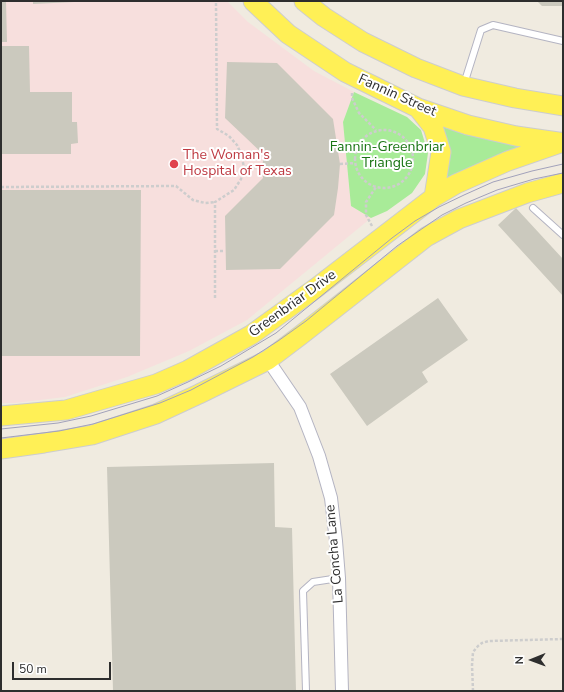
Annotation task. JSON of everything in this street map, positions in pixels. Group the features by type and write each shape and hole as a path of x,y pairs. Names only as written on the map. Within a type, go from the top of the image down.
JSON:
{"main road":[{"name":"Fannin Street","path":"253,1 288,34 345,72 418,108 468,125 516,136 562,142"},
{"path":"304,1 324,17 363,42 416,68 463,86 515,98 563,106"},
{"path":"418,108 433,127 441,152 434,197"},
{"name":"Greenbriar Drive","path":"1,416 66,410 156,384 188,370 251,335 316,288 434,197 456,184 508,161 562,142"},
{"name":"Greenbriar Drive","path":"1,449 44,444 92,435 156,414 268,360 426,238 459,219 527,193 563,183"}],"street":[{"name":"La Concha Lane","path":"268,360 300,408 319,456 331,498 339,578 342,691"}],"lane":[{"path":"463,86 481,30 493,24 563,41"},
{"path":"533,208 563,235"},
{"path":"306,691 303,591 313,582 339,578"}],"path":[{"path":"1,188 176,186 193,200 205,203 215,202 234,190 241,179 244,167 237,145 229,136 217,129 216,3"},
{"path":"352,90 352,98 359,113 376,130"},
{"path":"376,130 390,130 398,132 408,141 413,155 413,162 410,172 405,179 397,185 385,188 376,187 368,183 361,176 355,163 355,156 358,146 367,135 376,130"},
{"path":"340,164 355,163"},
{"path":"244,167 262,167"},
{"path":"376,187 366,202 366,215 380,239"},
{"path":"215,202 215,298"},
{"path":"215,252 225,251"},
{"path":"473,691 472,665 474,652 482,643 489,641 563,639"}],"shaded area":[{"name":"The Woman's Hospital of Texas","path":"1,1 227,1 248,22 314,71 354,92 343,122 351,206 371,218 247,320 189,351 127,377 65,397 15,403 1,403"}],"green space":[{"name":"Fannin-Greenbriar Triangle","path":"354,92 407,117 421,130 428,153 425,174 412,193 387,211 371,218 351,206 343,122"},
{"name":"Fannin-Greenbriar Triangle","path":"445,124 518,143 519,149 449,180 444,176 442,128"}],"building":[{"path":"1,1 6,1 7,42 1,42"},
{"path":"33,1 74,1 74,2 33,4"},
{"path":"537,1 563,1 563,6 542,6"},
{"path":"1,46 29,46 30,92 72,92 72,122 77,122 78,143 71,144 71,154 1,154"},
{"path":"227,62 277,63 333,119 340,164 334,215 280,269 226,270 225,216 263,178 262,167 264,155 225,118"},
{"path":"1,190 141,190 140,356 1,356"},
{"path":"516,208 563,259 563,296 498,225"},
{"path":"438,298 468,340 422,372 428,382 367,426 330,374"},
{"path":"274,463 275,527 292,528 296,691 113,691 107,467"}],"tram line":[{"path":"1,429 58,423 91,416 157,396 188,382 221,366 276,333 392,238 415,221 439,207 493,182 563,164"},
{"path":"1,438 59,431 93,424 160,403 191,390 253,357 278,341 306,321 397,246 442,215 497,190 534,179 563,173"}],"place":[{"name":"The Woman's Hospital of Texas","path":"174,164"}]}
